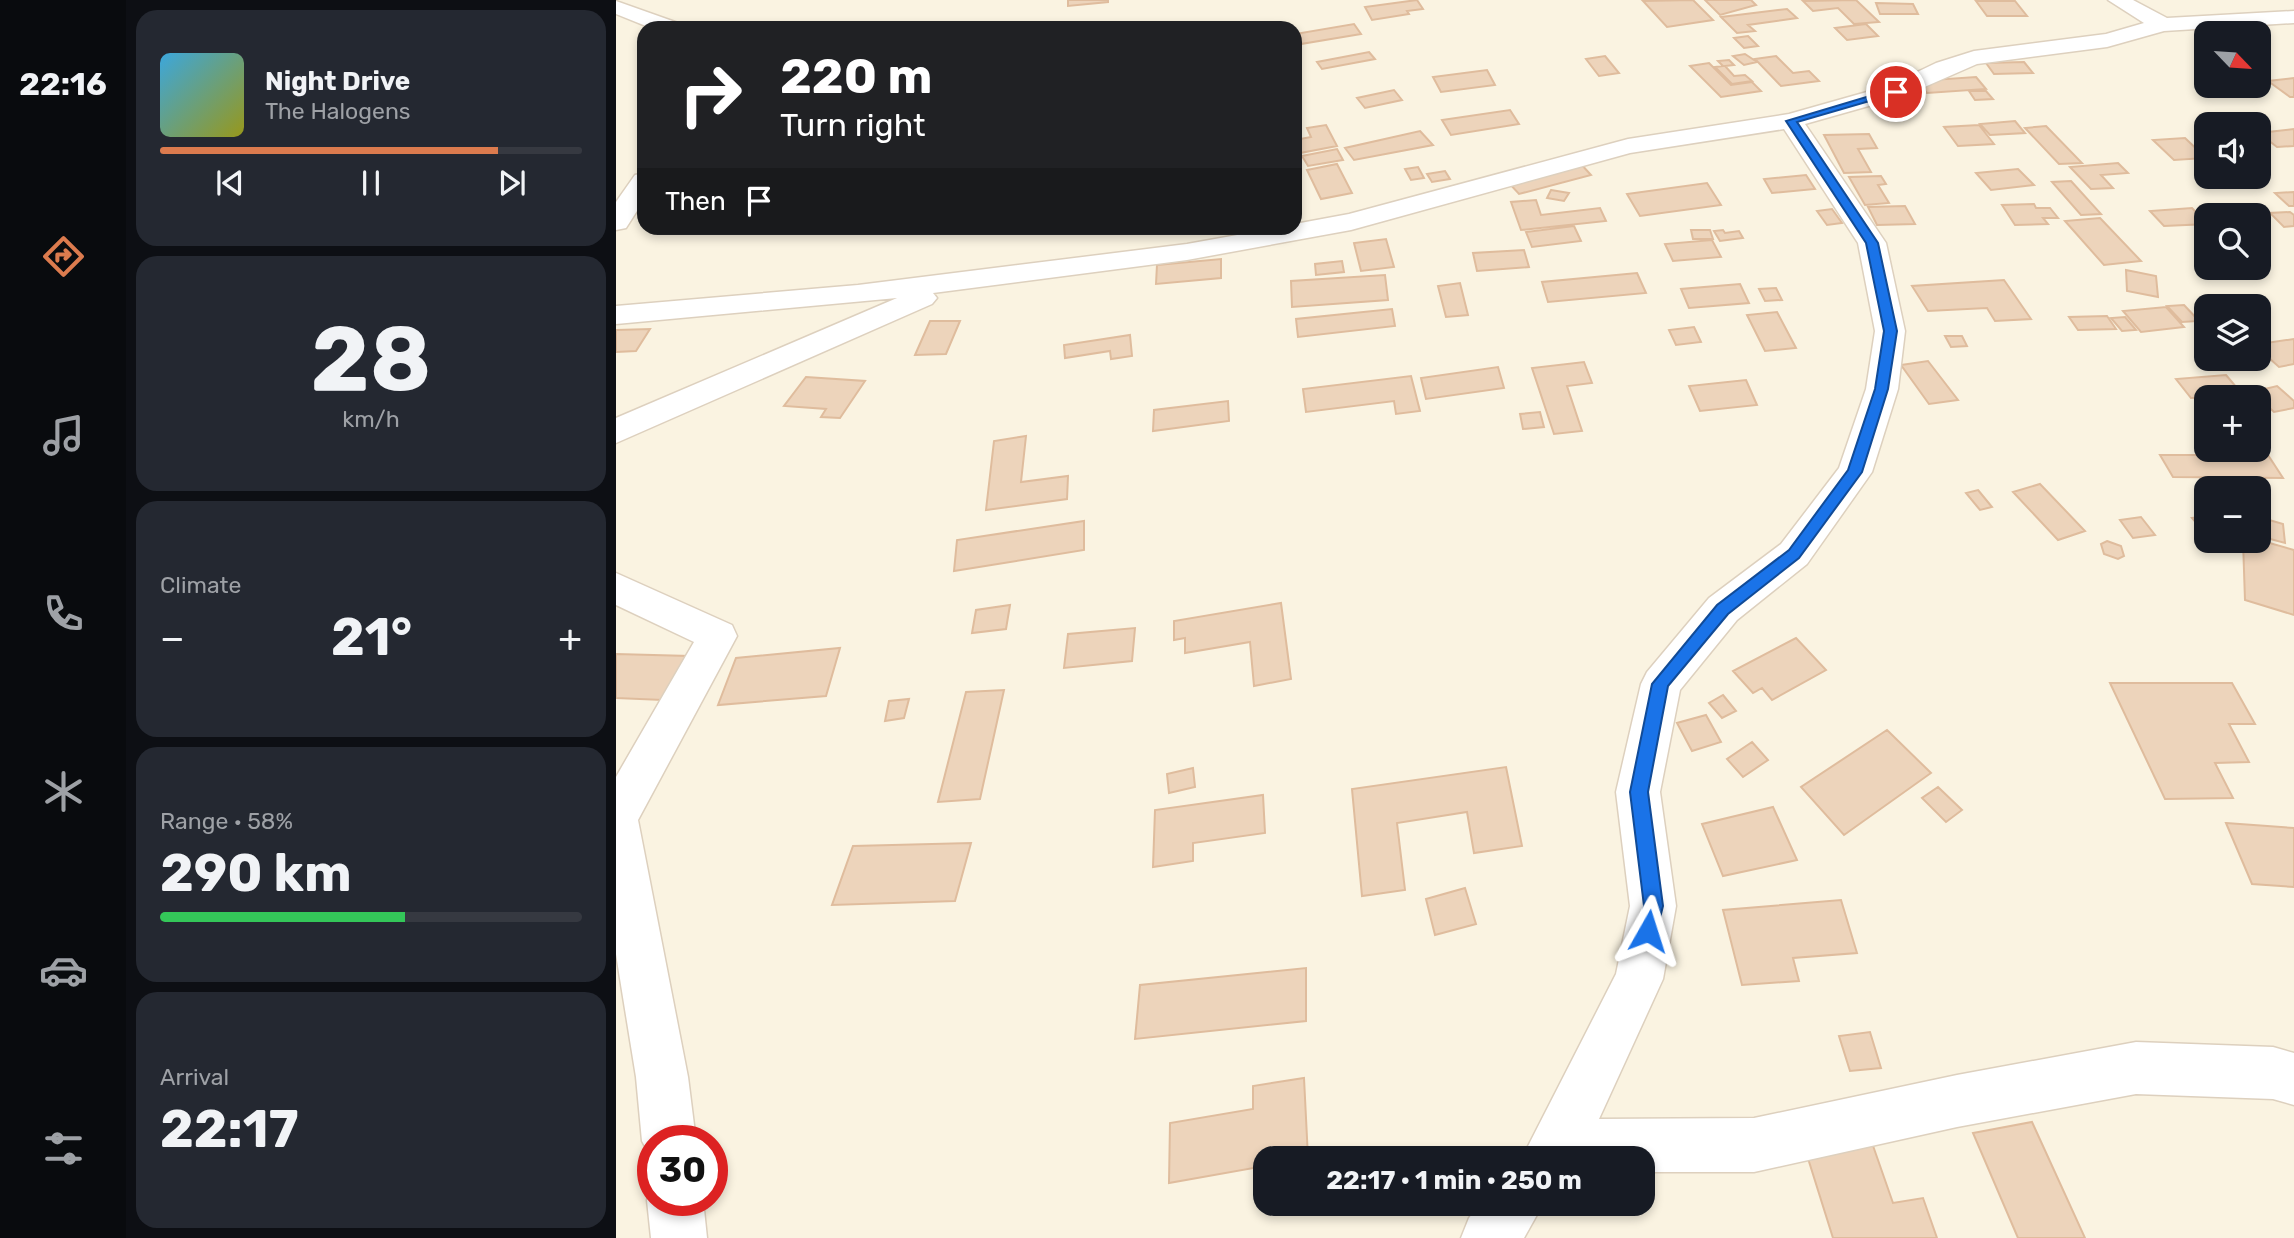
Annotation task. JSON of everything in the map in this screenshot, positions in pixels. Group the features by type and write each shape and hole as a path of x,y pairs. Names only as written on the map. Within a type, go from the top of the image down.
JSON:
{"street":[{"path":"2118,0 2163,25"},
{"path":"616,7 652,21"},
{"path":"1302,231 1351,222 1628,146 1791,121 1896,92 1944,68 1974,58 2107,40 2163,25 2238,20 2288,28"},
{"path":"1557,1146 1639,979 1653,906 1639,792 1661,684 1723,609 1794,554 1855,472 1882,389 1890,331 1872,243 1791,121"},
{"path":"616,222 637,191"},
{"path":"616,315 822,298 1187,252 1280,235"},
{"path":"616,431 962,280"},
{"path":"616,587 718,636 616,819 662,1077 667,1125"},
{"path":"1655,1148 1754,1145 1957,1101 2136,1068 2273,1073 2294,1079"},
{"path":"677,1216 679,1238"},
{"path":"1489,1238 1505,1216"}],"building":[{"path":"1068,0 1108,0 1108,2 1068,6"},
{"path":"1417,0 1423,9 1372,20 1365,7"},
{"path":"1693,0 1713,20 1667,27 1643,1"},
{"path":"1705,0 1751,0 1756,5 1720,15"},
{"path":"1856,0 1879,22 1854,24 1838,8 1813,11 1803,1"},
{"path":"1976,1 2015,1 2027,16 1987,16"},
{"path":"1876,3 1913,4 1918,14 1880,14"},
{"path":"1787,9 1797,18 1748,25 1755,31 1737,33 1721,17"},
{"path":"1354,24 1361,34 1302,44 1302,33"},
{"path":"1866,24 1878,36 1847,40 1835,28"},
{"path":"1748,36 1758,46 1744,48 1734,38"},
{"path":"1369,52 1375,59 1322,69 1317,62"},
{"path":"1745,54 1757,62 1744,65 1733,56"},
{"path":"1605,56 1619,73 1599,76 1586,59"},
{"path":"1776,56 1793,73 1809,71 1819,81 1781,86 1755,59"},
{"path":"1729,60 1734,65 1725,66 1734,76 1745,75 1752,81 1732,84 1715,67 1723,66 1718,61"},
{"path":"2024,62 2033,73 1994,74 1986,63"},
{"path":"1709,63 1731,85 1752,82 1761,91 1721,97 1690,66"},
{"path":"1487,70 1495,85 1441,92 1433,77"},
{"path":"1976,77 1986,89 1927,93 1917,81"},
{"path":"2294,78 2294,97 2272,84 2272,81"},
{"path":"1394,90 1402,100 1365,108 1357,98"},
{"path":"1969,91 1986,91 1993,99 1975,100"},
{"path":"1510,110 1519,124 1451,135 1442,120"},
{"path":"2015,121 2025,133 1990,135 1980,124"},
{"path":"1326,125 1337,146 1302,153 1302,139 1311,137 1307,128"},
{"path":"1979,125 1994,144 1958,146 1944,127"},
{"path":"2046,126 2082,163 2059,164 2025,128"},
{"path":"2294,129 2294,146 2277,147 2271,142 2271,132"},
{"path":"1420,131 1433,145 1354,160 1345,148"},
{"path":"1869,134 1877,148 1858,149 1871,172 1844,173 1824,135"},
{"path":"2185,138 2194,147 2194,159 2174,160 2153,140"},
{"path":"1337,149 1343,160 1308,166 1302,156"},
{"path":"1580,163 1591,175 1519,194 1508,182"},
{"path":"2118,163 2128,173 2101,175 2113,188 2091,189 2070,167"},
{"path":"1337,164 1352,193 1321,199 1307,170"},
{"path":"1418,167 1424,178 1411,180 1405,169"},
{"path":"2018,169 2034,185 1991,190 1976,173"},
{"path":"1445,171 1450,179 1432,182 1427,174"},
{"path":"1806,175 1815,189 1772,193 1764,179"},
{"path":"1881,176 1886,184 1878,185 1889,203 1865,205 1849,177"},
{"path":"2071,181 2101,214 2081,215 2052,182"},
{"path":"1707,183 1721,205 1640,216 1627,194"},
{"path":"1551,190 1569,193 1564,201 1547,198"},
{"path":"2294,192 2294,206 2289,206 2275,193"},
{"path":"1536,200 1541,215 1600,208 1606,221 1521,230 1511,202"},
{"path":"2034,204 2036,208 2050,208 2058,218 2043,218 2048,224 2015,225 2002,205"},
{"path":"1905,206 1915,224 1877,225 1868,207"},
{"path":"2192,208 2194,225 2164,226 2150,211"},
{"path":"1832,209 1842,223 1827,225 1817,211"},
{"path":"2290,212 2294,215 2294,226 2284,227 2271,213"},
{"path":"2100,218 2141,261 2104,265 2065,221"},
{"path":"1574,226 1581,241 1532,247 1526,232"},
{"path":"1691,230 1710,230 1713,239 1693,239"},
{"path":"1723,230 1725,233 1739,231 1743,238 1720,241 1714,231"},
{"path":"1386,239 1394,267 1361,271 1354,243"},
{"path":"1712,240 1721,257 1673,261 1665,244"},
{"path":"1524,250 1529,267 1477,271 1473,253"},
{"path":"1221,259 1221,278 1156,284 1157,265"},
{"path":"1342,261 1344,272 1316,275 1315,264"},
{"path":"2126,270 2156,276 2158,297 2127,291"},
{"path":"1637,273 1646,293 1548,302 1542,282"},
{"path":"1385,275 1388,300 1292,307 1291,281"},
{"path":"2004,280 2031,319 1995,321 1987,308 1928,311 1912,286"},
{"path":"1460,283 1468,315 1446,317 1438,286"},
{"path":"1740,284 1749,303 1689,308 1681,289"},
{"path":"1776,288 1782,300 1765,301 1759,289"},
{"path":"2184,305 2194,316 2194,321 2182,322 2167,306"},
{"path":"2166,307 2184,327 2141,332 2123,311"},
{"path":"1392,309 1395,326 1298,337 1296,319"},
{"path":"1777,312 1796,348 1765,351 1747,315"},
{"path":"2107,316 2116,329 2078,330 2069,317"},
{"path":"2125,317 2136,330 2122,331 2111,318"},
{"path":"930,321 960,321 946,354 915,355"},
{"path":"1694,327 1701,342 1676,345 1669,330"},
{"path":"650,329 636,351 616,352 616,330"},
{"path":"1130,335 1132,356 1111,359 1110,351 1065,358 1064,345"},
{"path":"1945,336 1962,336 1967,346 1951,347"},
{"path":"2294,339 2294,364 2279,367 2271,360 2271,342"},
{"path":"1928,361 1958,400 1929,404 1901,365"},
{"path":"1584,362 1592,383 1567,386 1582,431 1554,434 1532,368"},
{"path":"1498,367 1504,388 1426,399 1421,378"},
{"path":"2226,375 2234,385 2194,385 2194,398 2191,398 2176,379"},
{"path":"1411,376 1420,411 1396,414 1394,401 1306,412 1303,389"},
{"path":"806,377 865,381 840,418 821,417 826,409 784,406"},
{"path":"1746,380 1757,405 1700,411 1689,386"},
{"path":"2277,386 2294,401 2294,408 2274,412 2271,409 2271,387"},
{"path":"1228,401 1229,421 1153,431 1154,410"},
{"path":"1540,412 1544,427 1523,429 1520,414"},
{"path":"1026,436 1021,482 1068,476 1067,499 986,510 994,441"},
{"path":"2160,455 2194,455 2194,462 2271,462 2271,460 2283,478 2271,476 2173,477"},
{"path":"2040,484 2085,531 2058,540 2013,492"},
{"path":"1978,490 1992,507 1980,510 1966,493"},
{"path":"2141,517 2155,535 2133,538 2120,520"},
{"path":"2271,520 2283,524 2285,543 2271,539"},
{"path":"1084,521 1084,550 954,571 957,540"},
{"path":"2107,541 2121,546 2124,556 2118,559 2104,554 2101,544"},
{"path":"2271,543 2294,550 2294,615 2245,600 2243,553 2271,553"},
{"path":"1281,603 1291,679 1254,686 1250,642 1185,653 1185,638 1174,640 1174,621"},
{"path":"1010,605 1006,629 972,633 976,610"},
{"path":"1135,628 1132,661 1064,668 1068,634"},
{"path":"1796,638 1826,670 1772,700 1762,688 1753,693 1733,671"},
{"path":"840,648 826,696 718,705 736,658"},
{"path":"616,654 689,656 663,700 616,698"},
{"path":"2110,683 2232,683 2255,724 2229,724 2249,762 2215,763 2233,798 2165,799"},
{"path":"1004,690 980,799 938,802 966,692"},
{"path":"1723,695 1736,711 1722,718 1709,703"},
{"path":"909,699 904,718 885,721 889,701"},
{"path":"1706,715 1721,742 1692,751 1677,723"},
{"path":"1887,730 1931,773 1844,835 1801,787"},
{"path":"1752,742 1768,760 1743,777 1727,759"},
{"path":"1506,767 1522,846 1474,853 1467,812 1397,823 1405,890 1362,896 1352,789"},
{"path":"1193,768 1195,787 1169,793 1167,774"},
{"path":"1938,787 1962,810 1946,822 1922,798"},
{"path":"1263,795 1265,833 1193,843 1193,861 1153,867 1155,810"},
{"path":"1773,807 1797,860 1723,876 1702,824"},
{"path":"2226,823 2294,828 2294,887 2252,884"},
{"path":"971,843 955,901 832,905 853,846"},
{"path":"1465,888 1476,924 1435,935 1426,899"},
{"path":"1841,900 1857,953 1793,958 1799,981 1742,985 1723,910"},
{"path":"1306,968 1306,1021 1135,1039 1140,985"},
{"path":"1870,1032 1881,1068 1850,1071 1839,1036"},
{"path":"1304,1078 1307,1146 1253,1146 1253,1168 1169,1183 1170,1123 1253,1109 1253,1086"},
{"path":"2032,1122 2085,1238 2018,1238 1973,1133"},
{"path":"1871,1140 1893,1203 1923,1198 1937,1238 1833,1238 1806,1152"}],"route":[{"path":"1648,931 1653,906 1639,792 1661,684 1723,609 1794,554 1855,472 1882,389 1890,331 1872,243 1791,121 1896,92"}]}
